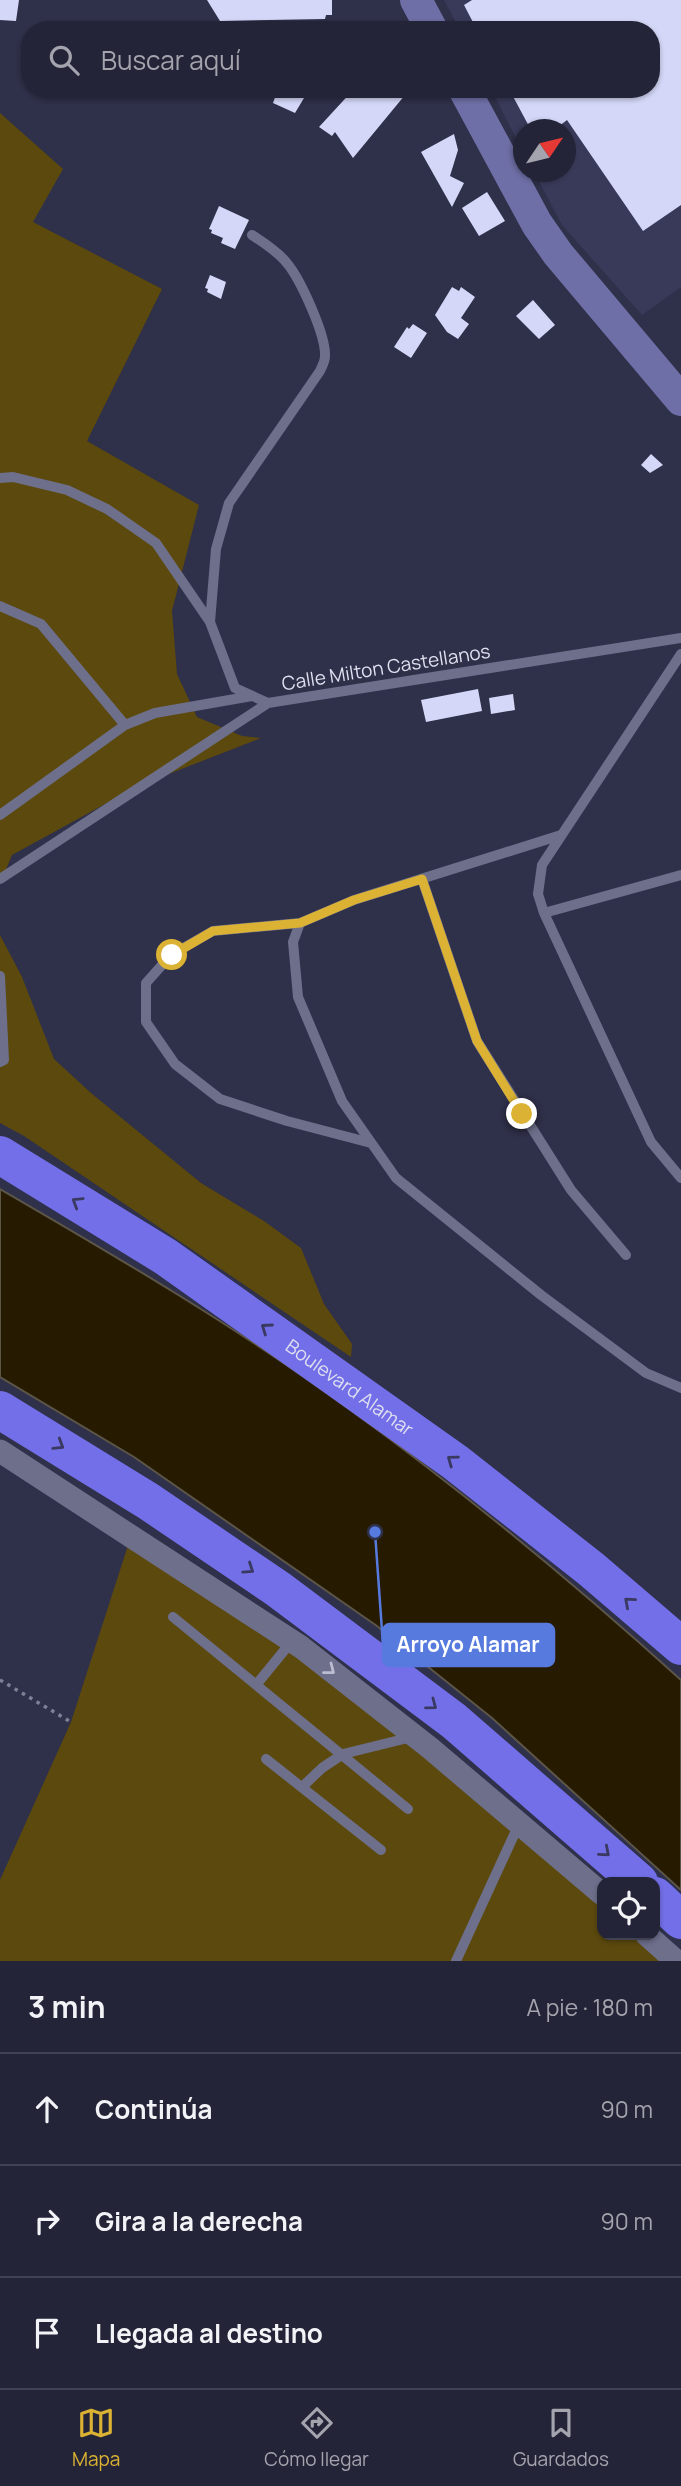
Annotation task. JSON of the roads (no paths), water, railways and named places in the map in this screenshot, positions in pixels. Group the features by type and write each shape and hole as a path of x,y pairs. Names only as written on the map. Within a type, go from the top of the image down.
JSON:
{"highway":[{"name":"Boulevard Alamar","path":"0,1156 166,1257 455,1462 592,1569 681,1646"},
{"path":"0,1410 148,1500 278,1589 454,1721 633,1877"},
{"path":"660,1901 681,1920"}],"main road":[{"path":"416,0 427,21"},
{"path":"469,98 537,224 558,254 681,400"}],"street":[{"path":"0,1451 292,1641 415,1736 597,1890"},
{"path":"653,1940 676,1961"}],"lane":[{"name":"Calle Milton Castellanos","path":"252,235 285,261 296,276 325,346 326,360 229,503 216,549 210,622 235,688 268,703 681,638"},
{"path":"0,478 13,477 67,490 107,509 156,543 210,622"},
{"path":"0,606 41,624 125,725"},
{"path":"681,654 542,864 538,894 544,913 651,1142 681,1178"},
{"path":"0,815 125,725 155,713 252,696"},
{"path":"0,879 268,703"},
{"path":"371,1143 287,1121 220,1099 175,1063 146,1022 146,983 172,955 213,931 300,923 354,900 561,835"},
{"path":"544,913 681,874"},
{"path":"422,879 477,1041 572,1190 626,1255"},
{"path":"300,923 293,942 299,997 342,1101 396,1178 541,1295 646,1373 681,1388"},
{"path":"0,976 4,1060 0,1062"},
{"path":"173,1617 408,1809"},
{"path":"256,1685 292,1641"},
{"path":"302,1787 322,1768 343,1754 415,1736"},
{"path":"266,1759 381,1850"},
{"path":"456,1961 519,1824"}],"place":[{"name":"Arroyo Alamar","path":"375,1532"}]}
